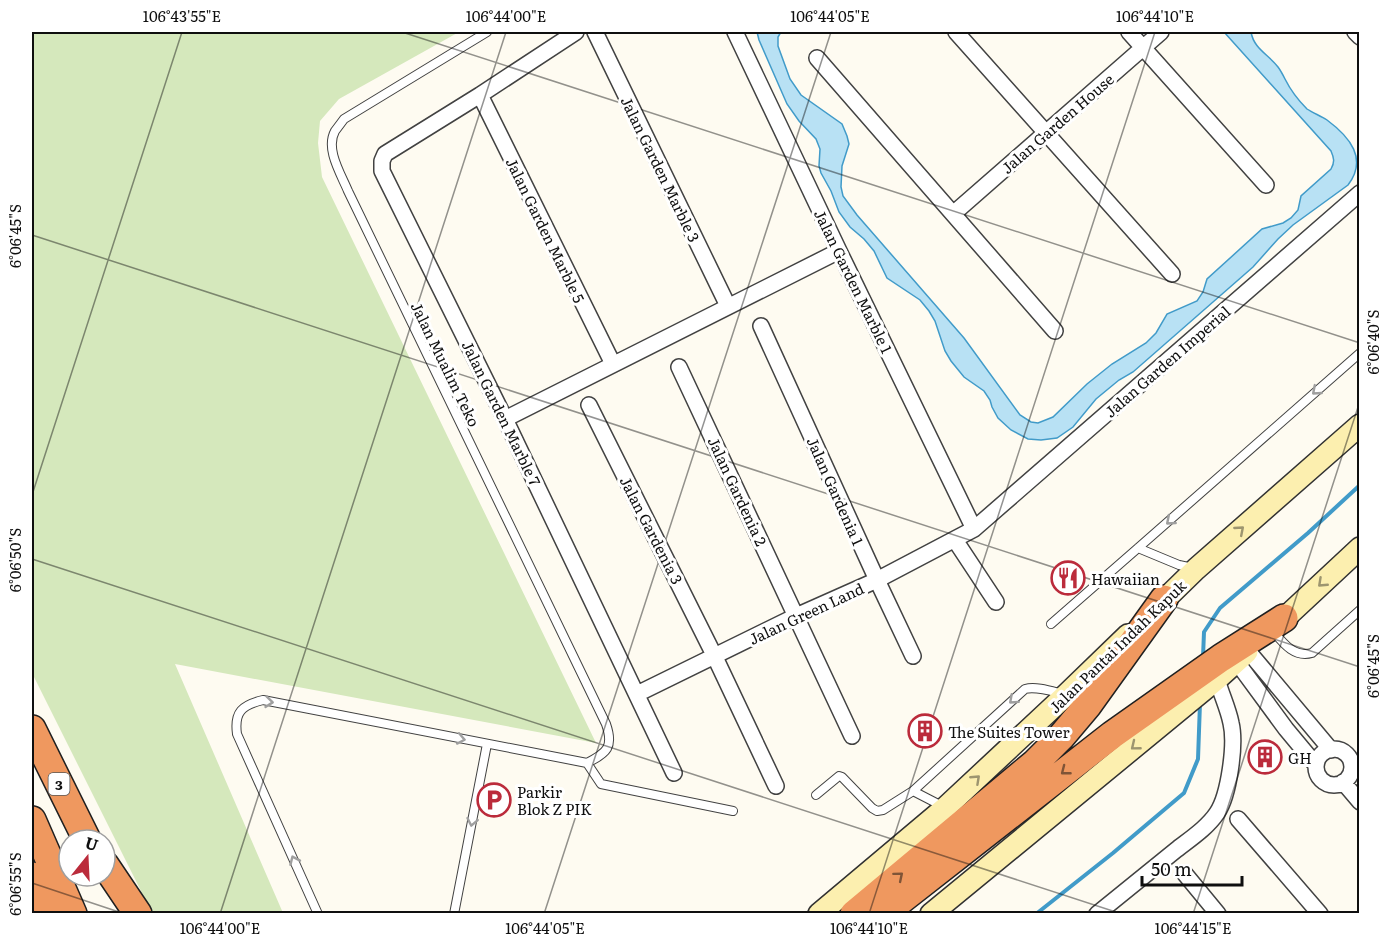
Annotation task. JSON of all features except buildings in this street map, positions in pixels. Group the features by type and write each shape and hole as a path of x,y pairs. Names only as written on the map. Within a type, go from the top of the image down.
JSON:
{"highway":[{"path":"854,914 1048,750 1088,705 1164,599"},
{"path":"883,914 1112,735 1280,631"},
{"name":"3","path":"32,729 82,828"},
{"path":"32,820 72,914"},
{"path":"32,876 48,914"},
{"path":"117,883 138,914"},
{"path":"108,888 120,914"}],"main road":[{"name":"Jalan Pantai Indah Kapuk","path":"819,914 945,808 1196,569 1359,425"},
{"path":"1280,631 1359,548"},
{"path":"931,914 1180,709 1221,668"}],"street":[{"name":"Jalan Garden Marble 7","path":"576,32 385,154 382,160 382,171 505,419 674,773"},
{"name":"Jalan Garden Marble 3","path":"595,32 728,306"},
{"name":"Jalan Garden Marble 1","path":"735,32 974,529"},
{"path":"956,32 1172,273"},
{"path":"1129,32 1266,185"},
{"name":"Jalan Garden House","path":"953,214 1161,32"},
{"path":"1355,32 1359,37"},
{"path":"817,58 1055,331"},
{"name":"Jalan Garden Marble 5","path":"480,95 613,364"},
{"name":"Jalan Garden Imperial","path":"974,529 1359,193"},
{"path":"505,419 839,251"},
{"name":"Jalan Gardenia 1","path":"761,326 913,656"},
{"name":"Jalan Gardenia 2","path":"679,367 852,736"},
{"name":"Jalan Gardenia 3","path":"589,405 714,655 776,786"},
{"name":"Jalan Green Land","path":"637,694 796,616 877,580 974,529"},
{"path":"955,540 996,602"},
{"path":"1221,668 1331,750 1355,756 1348,778 1337,785 1324,782 1316,765 1286,729 1221,668"},
{"path":"1097,914 1202,829 1217,813 1227,788 1232,747 1232,724 1221,668"},
{"path":"1316,765 1322,754 1331,750"},
{"path":"1343,782 1359,802"},
{"path":"1238,819 1320,914"},
{"path":"1185,874 1218,914"}],"lane":[{"name":"Jalan Mualim Teko","path":"487,32 344,119 334,132 331,143 332,152 348,191 606,724 610,736 609,746 602,756 587,763"},
{"path":"1050,624 1359,353"},
{"path":"1138,548 1179,565 1196,569"},
{"path":"1280,631 1297,653 1305,655 1312,653 1359,610"},
{"path":"816,795 838,776 842,777 872,808 883,810 913,791 1025,689 1035,688 1067,694"},
{"path":"318,914 237,735 235,722 240,711 251,703 263,700 587,763 601,784 733,811"},
{"path":"454,914 487,744"},
{"path":"913,791 945,808"}],"green space":[{"path":"32,32 459,32 339,99 320,121 318,143 322,177 596,743 175,664 283,913 152,913 117,843 117,828 110,828 32,673"}],"water":[{"path":"757,32 781,32 778,37 778,46 790,79 801,95 842,124 849,144 842,166 843,196 964,338 1020,415 1031,422 1038,423 1053,417 1087,384 1112,364 1146,343 1156,333 1167,314 1197,301 1207,279 1262,229 1283,223 1291,218 1298,210 1301,196 1332,167 1334,160 1331,151 1224,32 1251,32 1255,43 1278,67 1304,106 1327,120 1349,141 1356,157 1354,175 1348,185 1293,225 1253,267 1133,372 1096,399 1073,427 1057,438 1028,439 1011,430 998,418 984,391 964,377 951,361 929,311 920,300 887,278 874,251 850,227 839,212 821,173 820,149 816,139 787,104"}],"waterway":[{"path":"1203,657 1204,632 1220,608 1360,485"},
{"path":"1036,914 1184,793 1198,759 1200,703"}],"place":[{"name":"Hawaiian","path":"1068,578"},
{"name":"The Suites Tower","path":"925,731"},
{"name":"GH","path":"1265,757"},
{"name":"Parkir Blok Z PIK","path":"494,800"}]}
